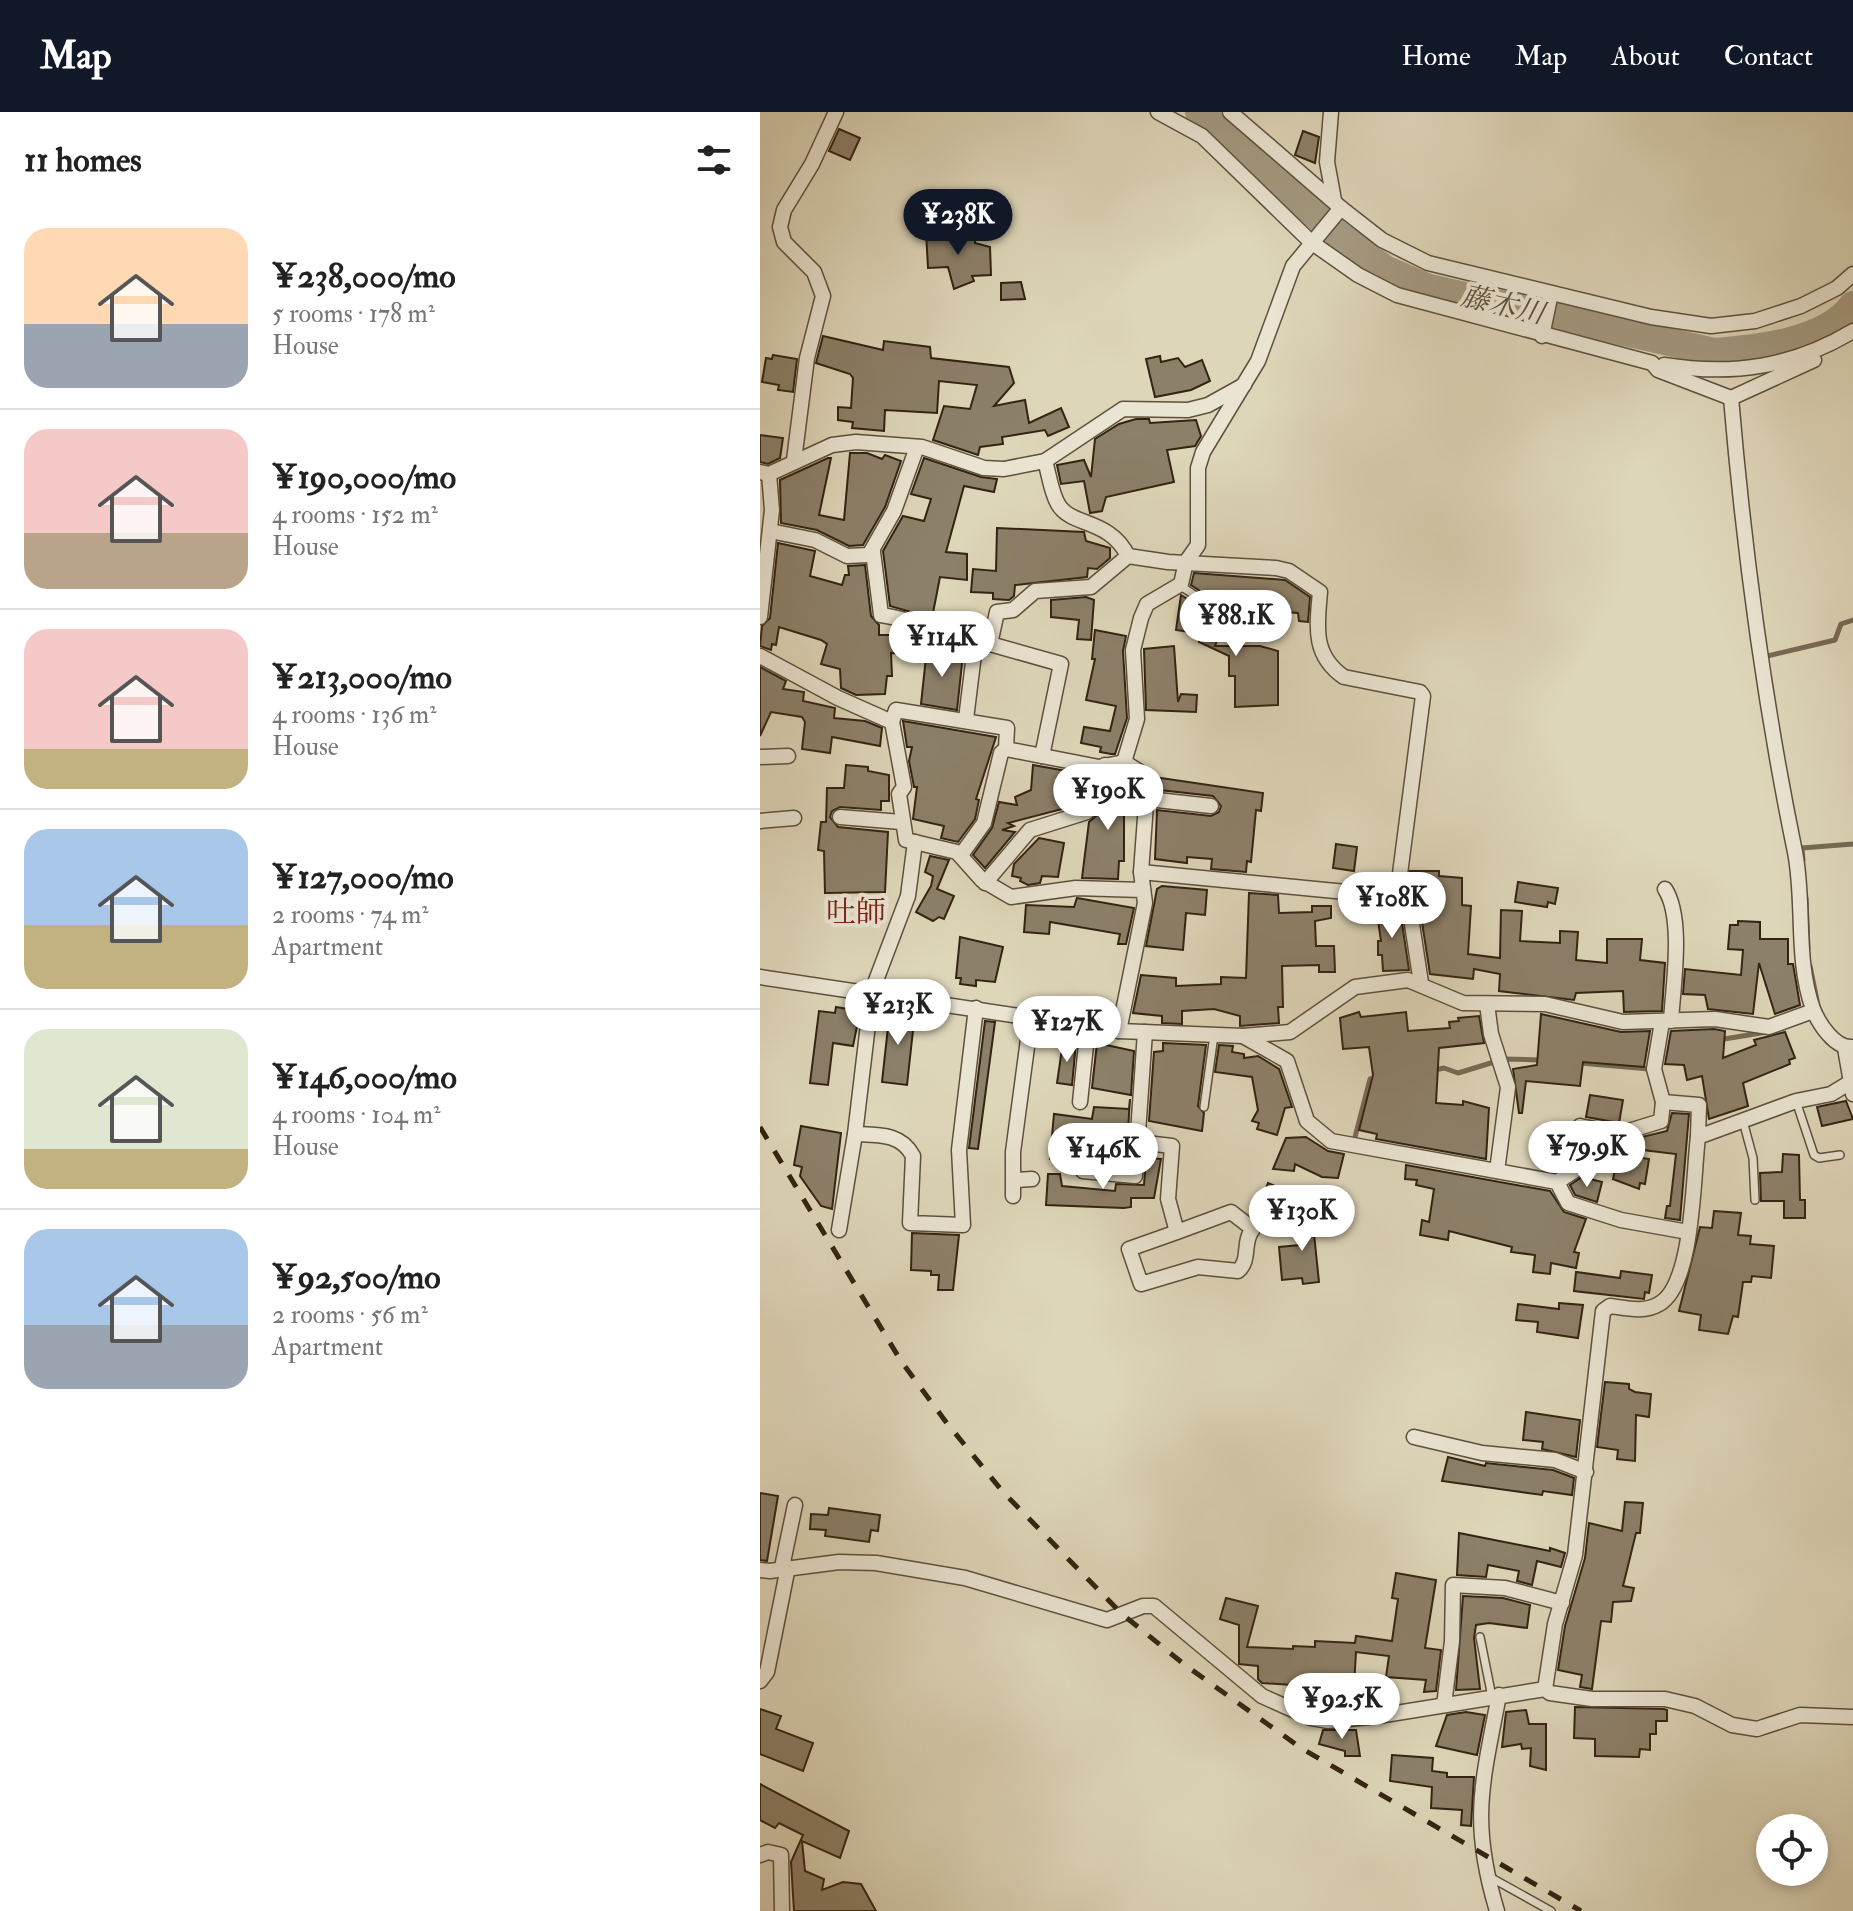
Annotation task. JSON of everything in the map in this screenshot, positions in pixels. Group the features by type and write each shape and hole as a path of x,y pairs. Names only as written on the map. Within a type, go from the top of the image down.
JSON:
{"street":[{"path":"794,460 807,358 823,296 814,272 784,242 780,227 784,210 812,164 836,112"},
{"path":"1230,112 1337,207 1382,240 1428,263 1651,317 1711,326 1755,321 1801,306 1837,288 1853,274"},
{"path":"1124,762 1137,719 1133,658 1136,634 1147,604 1179,585 1186,562 1198,545 1198,468 1203,452 1247,383 1293,266 1337,207 1327,162 1331,112"},
{"path":"1164,113 1202,136 1313,239 1358,275 1397,295 1652,363 1719,371 1765,367 1833,343 1853,331"},
{"path":"1542,336 1551,293"},
{"path":"1652,363 1658,370 1731,398 1822,355 1833,343"},
{"path":"760,617 763,563 770,531 773,488 764,473 848,442 917,447 994,470 1045,461 1123,409 1188,410 1208,405 1247,383"},
{"path":"1698,1137 1796,1101 1851,1089 1849,1048 1833,1041 1813,1011 1804,954 1795,849 1755,635 1731,398"},
{"path":"917,447 894,511 873,552 881,615 913,619 934,632 1061,664 1042,756"},
{"path":"1045,461 1058,505 1070,517 1104,529 1128,556 1289,571 1320,592 1318,644 1324,659 1337,672 1344,677 1420,692 1423,696 1397,897"},
{"path":"770,531 815,540 847,556 860,557 873,552"},
{"path":"966,719 982,645 997,612 1013,610 1035,591 1091,587 1128,556"},
{"path":"760,656 838,698 892,722"},
{"path":"961,855 984,823 1001,753 1006,749 1007,728 896,710 892,722 904,787 899,794 906,840 952,850 961,855 985,883 1003,894 1021,898 1076,888 1142,890"},
{"path":"1006,749 1099,767 1124,762 1148,777 1141,872 1145,903 1119,1031"},
{"path":"760,757 788,756"},
{"path":"985,883 1030,830 1087,812 1105,765"},
{"path":"1148,799 1211,806"},
{"path":"840,817 901,822"},
{"path":"760,821 794,818"},
{"path":"839,1230 855,1134 872,991 908,896 915,842"},
{"path":"1141,872 1397,897 1410,911 1421,983"},
{"path":"1243,1036 1287,1061 1307,1121 1331,1141 1557,1182 1574,1171 1580,1126 1619,1134 1661,1121 1663,1102 1654,1069 1666,1022 1675,936 1671,901 1665,889"},
{"path":"760,977 872,991 1119,1031 1243,1036 1298,1028 1355,987 1408,980 1463,1003 1545,1004 1623,1022 1727,1019 1769,1027 1813,1011"},
{"path":"1487,1004 1508,1087 1497,1171"},
{"path":"855,1134 885,1135 913,1156 910,1223 963,1225 959,1150 976,1008"},
{"path":"1013,1196 1013,1152 1031,1017"},
{"path":"1080,1102 1088,1026"},
{"path":"1083,1171 1135,1176 1145,1032"},
{"path":"1545,1689 1575,1555 1603,1311 1610,1306 1650,1308 1665,1301 1680,1276 1688,1232 1699,1105 1663,1102"},
{"path":"1137,1142 1172,1146 1168,1199 1177,1232"},
{"path":"1014,1180 1032,1179"},
{"path":"1557,1182 1568,1203 1621,1220 1688,1232"},
{"path":"1231,1212 1253,1229 1248,1234 1245,1265 1238,1271 1198,1267 1141,1284 1129,1249 1177,1232 1231,1212"},
{"path":"1414,1437 1482,1453 1555,1460 1586,1472"},
{"path":"760,1681 767,1672 795,1505"},
{"path":"760,1570 839,1562 907,1566 965,1578 1107,1620 1143,1606 1154,1606 1276,1706 1311,1718 1351,1719 1545,1689 1592,1699 1665,1699 1695,1706 1732,1725 1757,1729 1800,1715 1853,1717"},
{"path":"1444,1705 1452,1641 1453,1585 1505,1588 1562,1603"},
{"path":"1495,1696 1479,1818 1486,1875 1497,1911"},
{"path":"760,1855 768,1852 781,1855 782,1911"}],"lane":[{"path":"1179,585 1233,620 1265,623"},
{"path":"1204,1107 1214,1035"},
{"path":"1796,1101 1814,1155 1819,1158 1840,1155"},
{"path":"1743,1121 1753,1158 1755,1200"},
{"path":"1480,1637 1495,1696"},
{"path":"1486,1875 1551,1911"}],"building":[{"path":"839,129 860,138 850,160 829,151"},
{"path":"1303,131 1319,137 1315,163 1295,155"},
{"path":"952,230 953,240 975,239 975,243 990,247 991,275 972,276 974,281 954,289 948,267 928,268 926,231"},
{"path":"1021,282 1025,299 1001,300 1001,283"},
{"path":"823,336 883,350 884,341 930,347 931,358 1009,367 1014,383 994,406 1025,400 1029,423 1061,408 1069,427 1048,436 1045,430 1002,437 1003,444 980,447 978,455 933,440 944,406 970,409 977,385 939,381 937,413 885,410 884,431 852,428 853,422 838,420 838,407 851,408 853,378 850,374 816,363"},
{"path":"773,355 797,359 793,392 778,390 779,385 762,382 766,358 772,359"},
{"path":"1160,356 1161,362 1178,358 1185,367 1202,360 1210,381 1191,390 1155,397 1146,359"},
{"path":"1149,419 1150,423 1196,420 1201,436 1195,446 1167,450 1174,482 1106,497 1102,511 1090,513 1084,481 1061,484 1057,465 1084,460 1091,477 1095,439 1119,424"},
{"path":"760,435 783,438 780,458 768,464 760,462"},
{"path":"850,453 867,453 882,459 885,455 901,461 885,507 863,545 849,546 817,530 781,523 780,480 828,458 831,458 819,515 844,520"},
{"path":"924,458 981,477 997,479 994,492 964,486 946,552 967,554 967,580 940,577 932,618 890,606 883,551 903,516 924,521 931,499 911,494"},
{"path":"997,528 1084,532 1086,541 1110,548 1110,558 1097,569 1088,568 1087,577 1015,585 1014,596 1009,600 993,599 993,593 971,592 973,569 996,571"},
{"path":"778,543 815,551 810,576 842,585 845,575 849,575 848,566 865,565 871,616 879,625 879,635 903,635 904,630 920,635 920,654 891,653 892,676 887,676 885,694 856,695 841,688 840,669 821,664 827,644 821,640 779,627 776,645 772,644 771,650 760,646 762,626 770,618"},
{"path":"1194,573 1285,580 1310,597 1308,622 1299,621 1298,613 1285,612 1286,607 1233,605 1229,610 1191,585"},
{"path":"1181,595 1224,622 1215,646 1260,646 1278,651 1278,705 1235,707 1235,676 1229,676 1229,656 1199,642 1202,634 1176,630"},
{"path":"1086,597 1094,600 1091,640 1077,639 1079,620 1051,617 1051,600"},
{"path":"1095,630 1126,636 1123,651 1127,718 1115,754 1100,752 1101,747 1081,743 1084,727 1110,731 1116,706 1086,700 1095,659 1092,659"},
{"path":"1174,646 1178,702 1181,694 1197,695 1196,712 1146,710 1144,649"},
{"path":"927,648 963,654 957,710 921,704"},
{"path":"760,667 786,681 783,689 804,692 803,701 835,708 834,718 865,721 882,728 880,746 832,737 830,753 802,749 805,722 802,717 771,712 760,736"},
{"path":"903,721 996,737 976,799 979,800 975,819 958,842 941,838 944,826 913,819 917,787 914,787 909,761 912,747 907,747"},
{"path":"846,765 868,767 868,771 889,775 889,801 881,801 881,810 840,807 832,811 830,817 838,827 888,832 885,892 825,893 824,851 818,850 821,822 826,822 827,788 844,788"},
{"path":"1033,765 1084,774 1082,785 1075,784 1070,807 1008,823 1014,826 1002,830 1015,832 985,868 973,855 992,828 999,802 1017,805 1015,797 1031,790"},
{"path":"1122,773 1138,782 1137,788 1131,786 1129,802 1124,802 1124,861 1119,861 1118,879 1082,878 1089,822 1096,816 1109,782 1120,780"},
{"path":"1161,778 1263,793 1261,811 1256,810 1251,862 1247,861 1246,872 1211,869 1212,859 1187,857 1187,863 1155,859 1157,810 1211,816 1219,812 1221,806 1213,796 1160,790"},
{"path":"1039,838 1064,843 1058,877 1042,876 1040,883 1028,885 1020,881 1021,878 1012,876 1014,864"},
{"path":"1336,844 1357,847 1354,871 1333,868"},
{"path":"930,856 949,860 937,889 954,896 944,919 939,917 933,921 916,912 931,886 933,876 925,872"},
{"path":"1410,871 1439,871 1439,876 1462,878 1462,905 1471,906 1468,954 1500,958 1501,910 1522,911 1520,941 1560,943 1560,931 1578,932 1576,960 1607,963 1607,939 1642,939 1640,960 1665,963 1662,1011 1624,1012 1623,991 1576,993 1574,1000 1499,991 1500,974 1474,969 1473,979 1430,974 1420,909 1408,894"},
{"path":"1518,882 1558,888 1555,904 1548,902 1547,907 1515,902"},
{"path":"1162,886 1207,890 1205,915 1186,913 1183,950 1146,946 1157,889"},
{"path":"1249,893 1278,895 1279,913 1312,912 1312,906 1331,906 1331,918 1315,921 1316,946 1334,946 1335,972 1319,972 1319,965 1282,966 1283,1007 1278,1007 1279,1023 1240,1026 1240,1016 1214,1009 1182,1011 1182,1024 1162,1023 1162,1016 1133,1013 1141,975 1176,978 1176,986 1221,984 1221,977 1246,978"},
{"path":"1077,898 1134,908 1126,944 1118,944 1120,934 1050,922 1049,934 1024,932 1026,905 1074,907"},
{"path":"1376,906 1392,907 1401,916 1409,970 1383,971 1382,955 1378,955 1378,941 1381,941"},
{"path":"1738,921 1760,922 1760,939 1788,939 1788,964 1793,964 1800,1005 1775,1014 1759,963 1753,1014 1708,1009 1705,995 1683,994 1685,969 1741,975 1743,950 1728,949 1730,925 1738,925"},
{"path":"960,937 1003,947 995,982 976,980 976,986 960,984 961,978 956,978"},
{"path":"836,1007 854,1010 854,1016 859,1016 853,1046 833,1043 828,1085 810,1083 819,1011 835,1013"},
{"path":"890,1009 915,1012 907,1085 882,1082"},
{"path":"1359,1012 1361,1017 1406,1012 1408,1031 1450,1028 1449,1022 1459,1021 1458,1018 1479,1016 1484,1043 1439,1048 1436,1103 1463,1105 1463,1101 1489,1108 1486,1159 1376,1139 1377,1134 1359,1130 1373,1075 1369,1047 1343,1049 1340,1018"},
{"path":"1541,1014 1621,1032 1650,1031 1644,1067 1583,1062 1580,1086 1526,1081 1522,1113 1519,1113 1513,1069 1537,1065"},
{"path":"985,1021 995,1022 978,1149 969,1148"},
{"path":"1671,1031 1725,1031 1723,1058 1756,1045 1754,1040 1785,1032 1795,1058 1789,1060 1790,1064 1743,1083 1748,1106 1709,1119 1702,1076 1687,1080 1684,1065 1665,1064"},
{"path":"1063,1042 1076,1043 1072,1085 1057,1083"},
{"path":"1097,1043 1134,1051 1131,1095 1092,1088"},
{"path":"1163,1043 1206,1045 1198,1106 1204,1113 1202,1131 1149,1121 1154,1052 1163,1051"},
{"path":"1219,1045 1233,1046 1232,1052 1244,1054 1244,1058 1258,1056 1279,1069 1292,1107 1285,1108 1277,1135 1257,1129 1259,1123 1252,1121 1258,1110 1252,1077 1215,1072"},
{"path":"1590,1095 1623,1100 1619,1123 1586,1117"},
{"path":"1130,1099 1126,1161 1121,1165 1106,1163 1107,1155 1069,1150 1068,1154 1063,1153 1062,1161 1050,1159 1054,1114 1092,1119 1094,1107 1129,1109"},
{"path":"1846,1101 1853,1119 1822,1126 1817,1107"},
{"path":"1672,1113 1689,1114 1680,1220 1665,1218 1667,1206 1670,1206 1676,1154 1643,1150 1642,1137 1667,1131"},
{"path":"801,1126 841,1133 832,1209 821,1206 800,1176 802,1167 794,1165"},
{"path":"1306,1137 1328,1151 1344,1154 1338,1178 1322,1177 1295,1164 1294,1171 1273,1169 1286,1138"},
{"path":"1618,1154 1649,1159 1645,1184 1640,1183 1639,1189 1613,1179"},
{"path":"1783,1154 1799,1155 1800,1200 1805,1200 1805,1218 1784,1218 1784,1201 1761,1201 1760,1173 1782,1172"},
{"path":"1146,1158 1161,1159 1154,1198 1131,1198 1131,1207 1124,1208 1046,1205 1048,1174 1060,1174 1062,1186 1115,1191 1116,1184 1144,1185"},
{"path":"1406,1165 1550,1191 1564,1212 1586,1219 1574,1252 1579,1253 1576,1268 1551,1263 1550,1274 1533,1272 1535,1255 1511,1252 1512,1247 1449,1231 1448,1240 1420,1235 1422,1220 1429,1222 1434,1189 1416,1185 1417,1180 1405,1179"},
{"path":"1582,1177 1602,1182 1597,1202 1575,1195 1570,1185"},
{"path":"1268,1183 1293,1194 1288,1205 1263,1195"},
{"path":"1714,1211 1741,1213 1738,1235 1751,1236 1750,1244 1774,1246 1771,1278 1752,1276 1751,1282 1743,1282 1738,1317 1733,1316 1728,1334 1699,1330 1701,1315 1679,1311 1700,1227 1712,1228"},
{"path":"1318,1215 1319,1233 1314,1234 1319,1282 1303,1284 1302,1278 1282,1280 1279,1247 1300,1245 1298,1216"},
{"path":"912,1233 959,1235 953,1290 938,1290 939,1275 931,1275 931,1271 911,1270"},
{"path":"1621,1271 1652,1275 1649,1293 1645,1292 1644,1299 1574,1291 1576,1272 1620,1278"},
{"path":"1559,1303 1583,1305 1578,1338 1537,1332 1538,1322 1516,1320 1518,1304 1559,1309"},
{"path":"1605,1382 1629,1384 1629,1389 1635,1392 1651,1394 1649,1417 1636,1415 1635,1461 1617,1459 1618,1450 1597,1447"},
{"path":"1526,1412 1580,1420 1576,1457 1542,1449 1543,1442 1523,1440"},
{"path":"1448,1457 1485,1466 1486,1463 1553,1470 1574,1478 1572,1495 1543,1491 1542,1495 1442,1481"},
{"path":"760,1493 778,1496 767,1561 760,1560"},
{"path":"1625,1502 1643,1503 1640,1533 1636,1533 1623,1586 1634,1588 1631,1601 1613,1602 1611,1622 1601,1621 1592,1689 1580,1687 1582,1675 1558,1670 1565,1626 1585,1558 1589,1523 1622,1531"},
{"path":"829,1508 880,1515 878,1531 871,1530 869,1542 825,1536 826,1530 810,1529 811,1514 828,1515"},
{"path":"1459,1533 1565,1553 1561,1567 1537,1561 1532,1585 1517,1581 1519,1571 1488,1565 1486,1577 1457,1575"},
{"path":"1396,1573 1436,1580 1425,1648 1441,1650 1436,1691 1424,1692 1426,1680 1386,1677 1389,1656 1356,1652 1354,1686 1375,1687 1375,1700 1370,1700 1369,1707 1352,1709 1353,1690 1340,1689 1340,1683 1313,1682 1312,1698 1299,1697 1299,1693 1292,1693 1293,1685 1262,1683 1258,1679 1258,1666 1239,1664 1239,1625 1220,1619 1226,1598 1258,1606 1247,1647 1293,1649 1293,1646 1315,1647 1315,1641 1355,1643 1356,1636 1392,1641 1398,1599 1392,1598"},
{"path":"1463,1596 1503,1598 1530,1605 1527,1628 1489,1623 1476,1625 1474,1638 1480,1689 1456,1690"},
{"path":"1575,1707 1664,1709 1667,1710 1667,1721 1656,1721 1656,1734 1650,1734 1650,1750 1640,1749 1639,1757 1595,1756 1595,1739 1574,1738"},
{"path":"760,1709 781,1716 776,1729 813,1743 803,1771 760,1754"},
{"path":"1526,1710 1529,1724 1546,1724 1546,1770 1530,1766 1531,1748 1522,1749 1521,1744 1502,1747 1506,1712"},
{"path":"1466,1712 1485,1715 1477,1755 1436,1746 1447,1715"},
{"path":"1323,1730 1356,1730 1360,1756 1345,1756 1345,1751 1319,1744"},
{"path":"1392,1755 1433,1758 1432,1771 1447,1773 1447,1777 1474,1777 1471,1826 1461,1825 1462,1810 1431,1808 1432,1787 1390,1781"},
{"path":"760,1784 849,1831 840,1858 802,1841 805,1871 824,1879 822,1890 843,1882 861,1884 876,1911 794,1911 791,1862 803,1835 779,1823 775,1828 760,1820"}],"waterway":[{"name":"藤木川","path":"1199,112 1336,233 1385,269 1429,288 1714,352 1769,346 1808,335 1826,328 1853,305"},
{"path":"1763,657 1835,640 1841,624 1853,620"},
{"path":"1803,860 1802,848 1853,844"},
{"path":"1806,898 1808,948"},
{"path":"1810,966 1817,1000"},
{"path":"1718,1040 1767,1032"},
{"path":"1435,1070 1444,1068 1458,1073 1504,1059 1542,1060"},
{"path":"1580,1063 1649,1069"},
{"path":"1354,1141 1370,1079 1377,1078"}],"railway":[{"path":"760,1127 901,1361 946,1422 1003,1492 1122,1614 1185,1665 1301,1748 1581,1911"}],"district":[{"name":"吐師","path":"856,912"}]}
